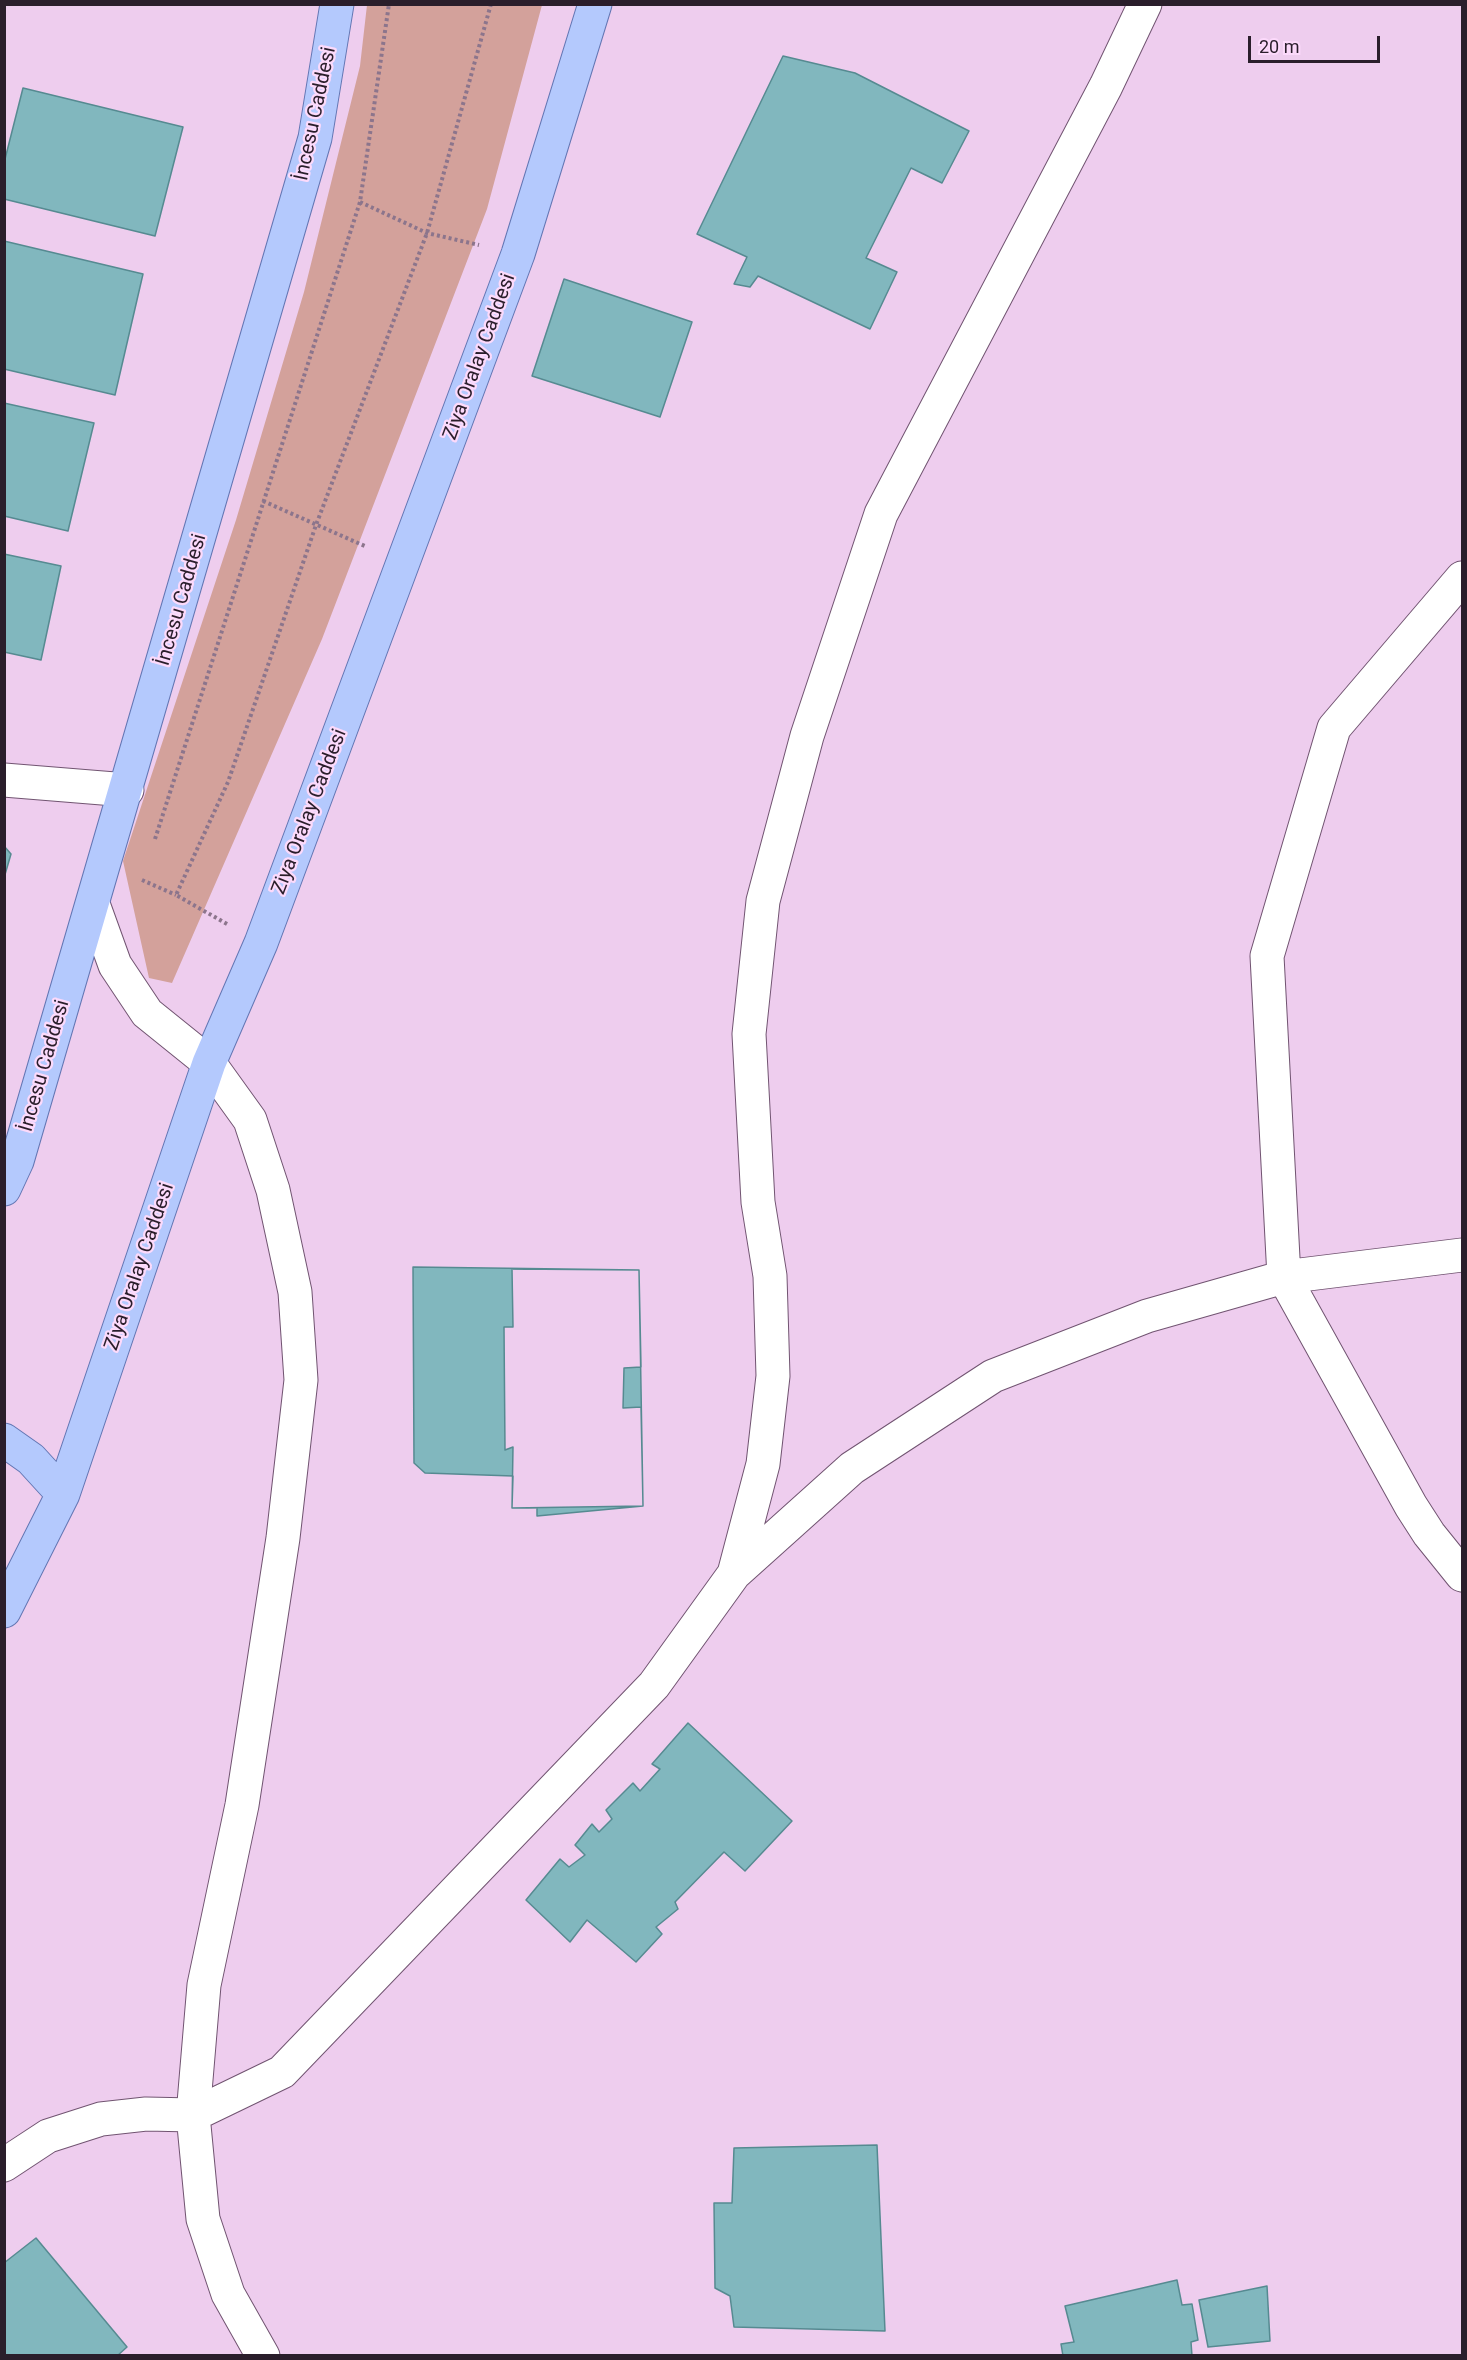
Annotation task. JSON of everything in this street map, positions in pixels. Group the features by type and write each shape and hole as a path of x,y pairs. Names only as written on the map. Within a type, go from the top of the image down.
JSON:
{"main road":[{"name":"İncesu Caddesi","path":"4,1189 17,1161 127,790 315,138 337,4"},
{"name":"Ziya Oralay Caddesi","path":"4,1611 63,1494 209,1063 261,943 518,254 595,4"},
{"path":"4,1440 31,1460 63,1494"}],"street":[{"path":"734,1574 763,1464 773,1376 770,1276 758,1202 749,1034 766,890 807,736 881,514 1107,86 1145,4"},
{"path":"1462,578 1334,728 1266,956 1284,1277 1411,1506 1429,1534 1462,1575"},
{"path":"4,780 127,790"},
{"path":"93,904 115,965 147,1013 209,1063 250,1120 273,1190 295,1292 301,1380 283,1538 242,1805 204,1985 193,2115 203,2219 228,2294 263,2355"},
{"path":"4,2165 48,2136 101,2119 146,2114 193,2115 282,2072 654,1685 734,1574 852,1468 993,1376 1147,1316 1284,1277 1462,1255"}],"path":[{"path":"153,848 360,202 388,4"},
{"path":"176,895 228,782 316,525 427,233 491,4"},
{"path":"360,202 427,233 518,254"},
{"path":"263,501 404,563"},
{"path":"145,870 142,882 176,895 261,943"}],"shaded area":[{"path":"367,5 542,5 487,209 322,639 172,983 149,978 123,861 236,520 304,292 360,66"}],"building":[{"path":"783,56 855,73 969,131 942,183 911,168 866,258 897,272 870,329 758,276 750,287 734,284 747,257 697,234"},
{"path":"23,88 183,127 155,236 4,199 4,163"},
{"path":"4,241 143,274 115,395 4,369"},
{"path":"564,279 692,322 660,417 532,376"},
{"path":"4,403 94,423 68,531 4,516"},
{"path":"4,554 61,566 41,660 4,652"},
{"path":"4,846 11,854 4,878"},
{"path":"413,1267 639,1270 643,1506 537,1516 537,1508 512,1508 513,1476 425,1473 414,1463"},
{"path":"512,1269 639,1270 641,1367 624,1368 623,1408 641,1407 643,1506 512,1508 513,1447 505,1450 504,1327 513,1327"},
{"path":"688,1723 792,1821 745,1871 724,1852 675,1902 678,1909 656,1927 662,1934 636,1962 587,1920 570,1942 526,1900 560,1859 569,1867 585,1855 575,1845 592,1824 599,1832 612,1819 606,1810 633,1783 640,1791 660,1769 652,1764"},
{"path":"877,2145 885,2331 734,2327 730,2296 715,2288 714,2203 732,2203 734,2148"},
{"path":"36,2238 127,2347 117,2356 4,2356 4,2263"},
{"path":"1177,2280 1182,2305 1192,2304 1198,2340 1191,2342 1192,2356 1063,2356 1061,2344 1074,2342 1065,2306"},
{"path":"1267,2286 1270,2341 1208,2347 1199,2300"}]}
